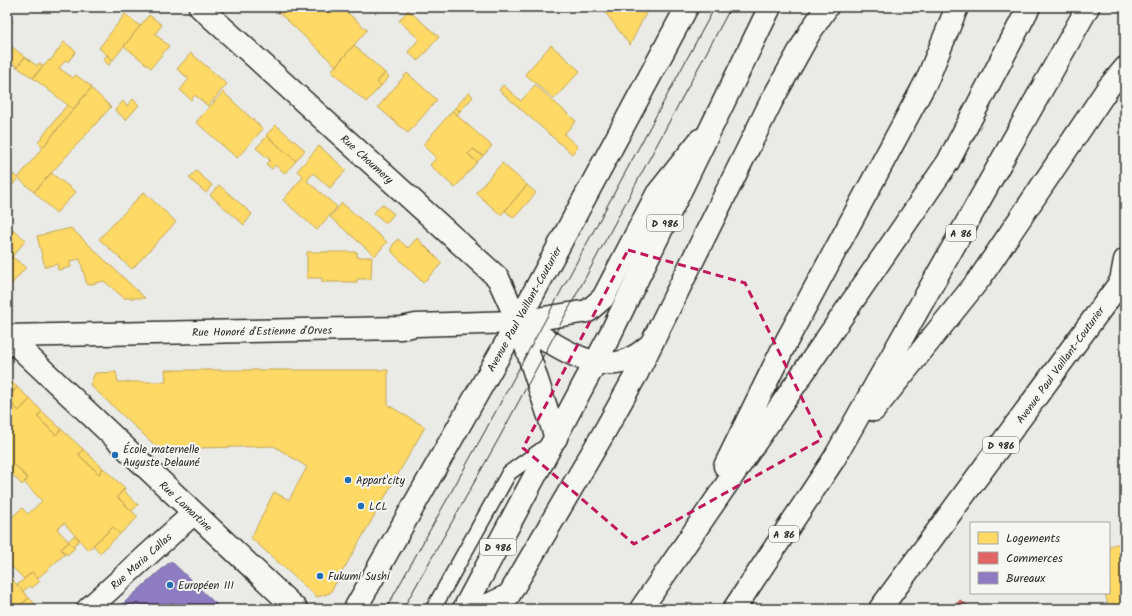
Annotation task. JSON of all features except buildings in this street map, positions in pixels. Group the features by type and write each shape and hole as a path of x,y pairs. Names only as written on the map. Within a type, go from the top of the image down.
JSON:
{"main road":[{"name":"Rue Choumery","path":"200,7 498,278 518,322 556,438"},
{"name":"Avenue Paul Vaillant-Couturier","path":"355,609 518,322 687,7"},
{"name":"D 986","path":"464,609 596,361 770,7"},
{"path":"480,609 509,595 602,436 637,373 771,102 810,32 827,7"},
{"path":"692,534 786,342 927,80 956,7"},
{"path":"641,609 948,162 1029,7"},
{"name":"A 86","path":"734,609 834,459 1088,7"},
{"path":"834,459 980,278 1108,88 1125,68"},
{"name":"Rue Honoré d'Estienne d'Orves","path":"7,336 401,328 416,325 518,322 588,311 603,298 657,194 714,122"},
{"name":"Avenue Paul Vaillant-Couturier","path":"880,609 1124,272"},
{"path":"518,322 578,358 612,364 632,358 651,344"},
{"name":"Rue Lamartine","path":"7,336 296,609"},
{"name":"Rue Maria Callas","path":"88,609 194,513"}],"lane":[{"path":"433,609 509,473 556,438"}],"highlighted area":[{"path":"628,250 745,283 822,439 634,544 523,448"}],"tram line":[{"path":"386,609 484,433 715,7"},
{"path":"403,609 498,440 731,7"}],"place":[{"name":"École maternelle Auguste Delauné","path":"115,455"},
{"name":"Appart'city","path":"348,480"},
{"name":"LCL","path":"361,506"},
{"name":"Fukumi Sushi","path":"320,576"},
{"name":"Européen III","path":"170,585"}]}
